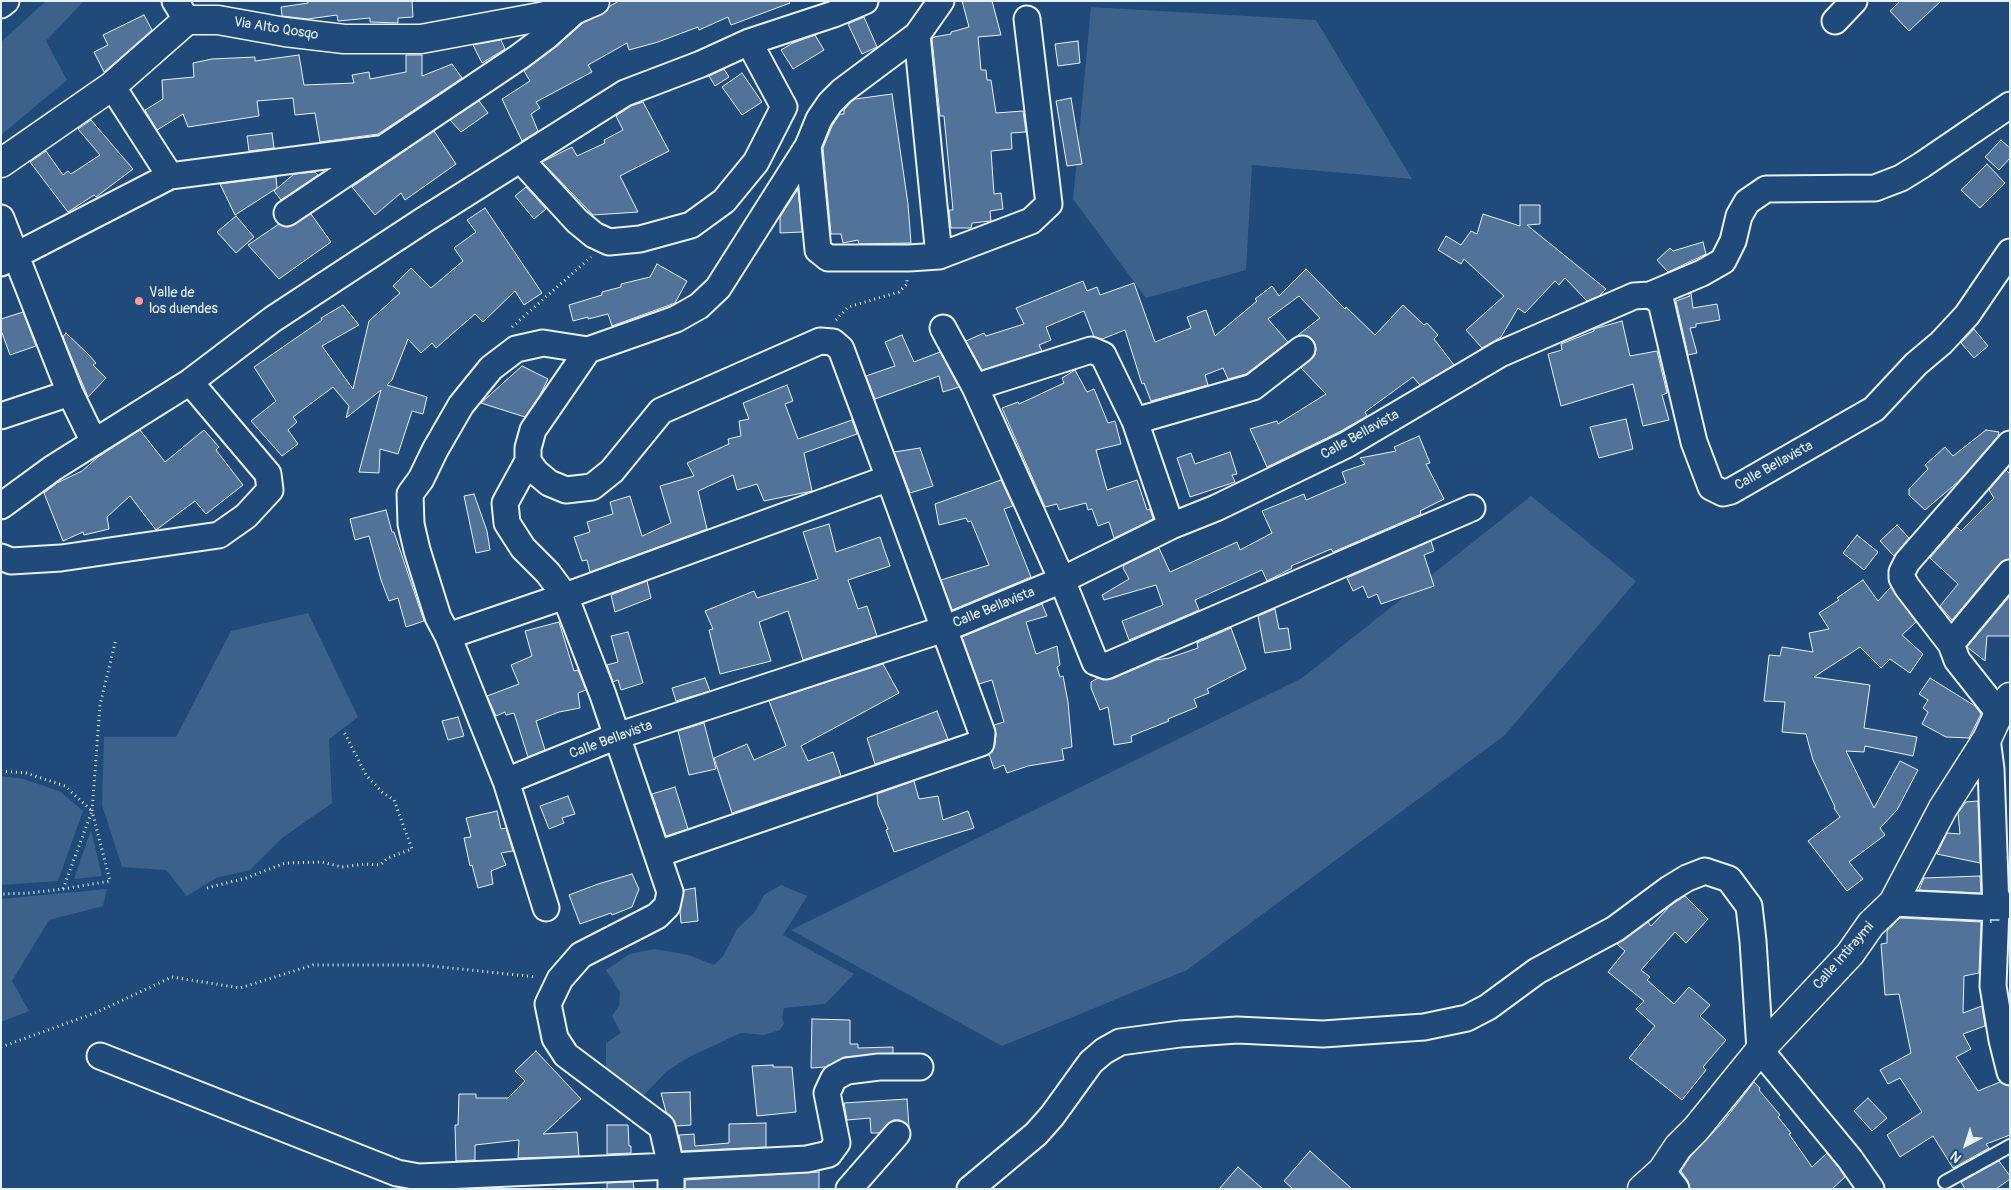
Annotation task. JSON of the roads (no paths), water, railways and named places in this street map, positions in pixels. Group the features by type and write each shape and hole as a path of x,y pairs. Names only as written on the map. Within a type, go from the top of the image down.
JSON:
{"street":[{"path":"1,5 6,1"},
{"path":"1,506 53,468 190,382 273,319 424,220 625,93 700,64 749,42 834,14 865,1"},
{"path":"546,908 506,780 448,636 438,617 411,524 410,494 421,479 435,450 462,405 491,368 516,349 543,343 588,350 676,318 699,306 718,288 808,146 819,119 830,103 842,91 917,35 941,1"},
{"path":"1836,21 1854,1"},
{"path":"287,213 519,57 587,5"},
{"name":"Via Alto Qosqo","path":"1,163 112,86 181,10 218,20 285,32 344,39 421,39 540,9 587,5"},
{"path":"808,146 818,250 828,258 939,256 1031,220 1048,204 1027,19"},
{"path":"917,35 939,256"},
{"path":"521,160 577,221 594,235 609,242 640,239 691,225 724,201 756,162 784,107 749,42"},
{"path":"112,86 170,176"},
{"path":"1650,295 1723,262 1733,241 1739,216 1747,202 1766,189 1875,188 1915,170 2010,105"},
{"path":"9,259 170,176 384,149"},
{"path":"1,218 9,259 94,442"},
{"name":"Calle Bellavista","path":"506,780 617,736 944,629 1062,580 1171,526 1216,508 1346,444 1500,354 1634,296 1650,295 1661,302 1694,442 1712,487 1722,493 1731,491 1874,409 1916,364 1941,343 1967,314 2010,252"},
{"path":"943,328 975,387 1062,580 1095,662 1106,666 1472,508"},
{"path":"528,462 549,484 566,490 592,487 612,471 661,411 820,341 834,342 841,349 982,733 981,743 960,752 658,854"},
{"path":"1135,420 1253,387 1302,349"},
{"path":"588,350 533,430 528,448 528,462 505,503 507,523 524,548 548,573 565,596 617,736 670,892 668,906 657,916 582,954 560,979 548,1004 555,1038 566,1055 662,1127 671,1178"},
{"path":"975,387 1091,350 1103,355 1135,420 1171,526"},
{"path":"1,556 11,561 61,558 219,536 246,516 270,490 268,474 190,382"},
{"path":"1,416 70,393"},
{"path":"2004,705 1957,660 1952,644 1907,587 1902,578 1902,572 1907,562 2010,444"},
{"path":"448,636 565,596 889,478"},
{"path":"1952,644 2010,573"},
{"name":"Calle Intiraymi","path":"1660,1183 1678,1147 1696,1129 1760,1050 1850,954 1871,924 1893,904 1943,808 1987,739 2004,705"},
{"name":"1","path":"1987,739 2003,907 1993,986 2000,1031 2010,1072"},
{"path":"970,1189 1036,1134 1052,1116 1091,1062 1104,1051 1120,1042 1180,1034 1237,1030 1323,1034 1342,1033 1424,1027 1467,1018 1488,1007 1538,971 1615,929 1670,889 1705,871 1729,879 1748,906 1753,941 1760,1050 1850,1159 1871,1189"},
{"path":"1893,904 2003,907"},
{"path":"100,1056 398,1173 419,1176 671,1178 807,1159 829,1154 837,1143 827,1093 834,1078 847,1071 879,1067 920,1067"},
{"path":"849,1189 897,1134"}],"lane":[{"path":"1945,1182 2010,1146"}],"place":[{"name":"Valle de los duendes","path":"139,301"}]}
